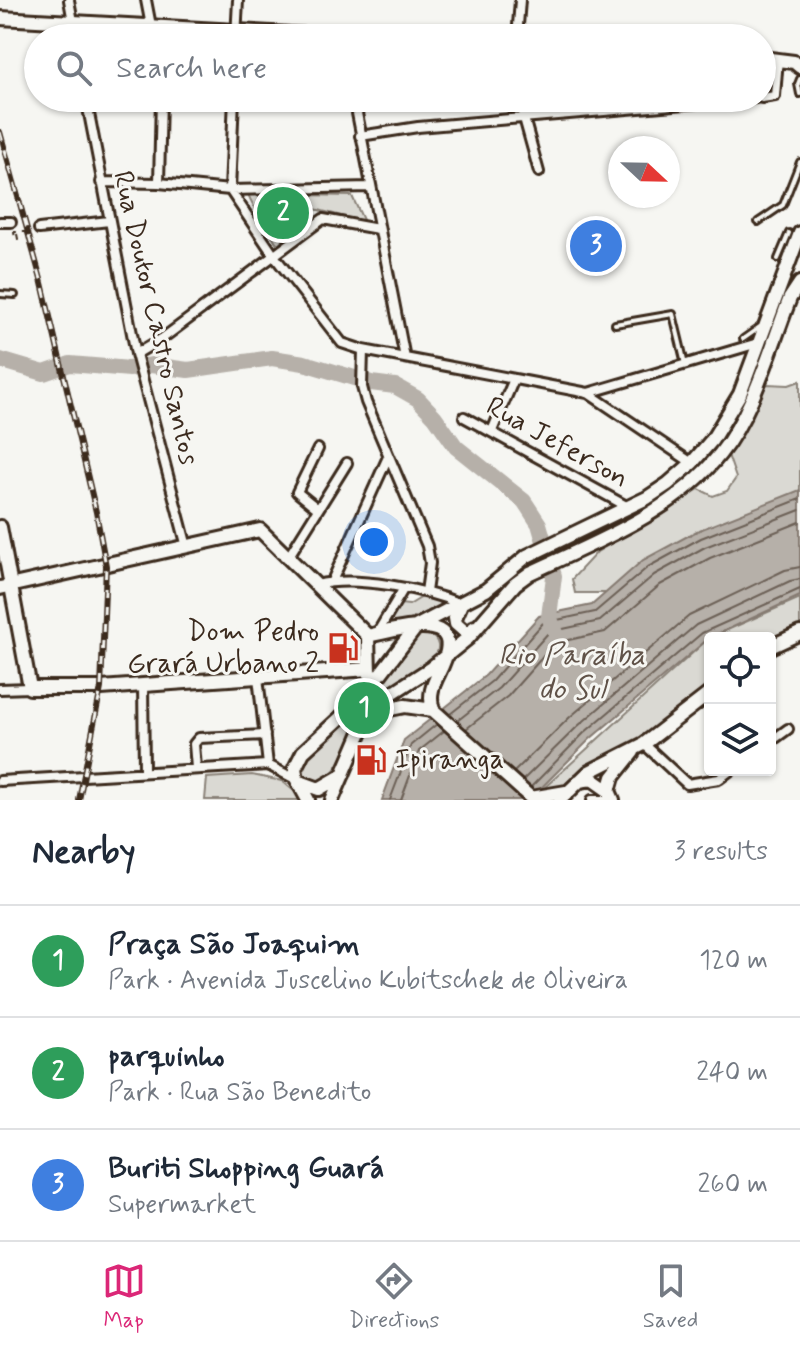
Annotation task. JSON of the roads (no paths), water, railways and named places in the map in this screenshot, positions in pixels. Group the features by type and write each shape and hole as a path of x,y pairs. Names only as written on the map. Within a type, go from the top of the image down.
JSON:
{"street":[{"path":"69,0 73,22"},
{"path":"146,0 156,24"},
{"path":"237,24 238,0"},
{"path":"518,24 520,0"},
{"path":"0,18 92,24"},
{"path":"776,84 778,59 794,62 800,67"},
{"name":"Rua Doutor Castro Santos","path":"88,112 137,358 187,547"},
{"path":"159,183 161,112"},
{"path":"233,112 230,190 275,257 342,343 363,350 588,393 692,463"},
{"path":"356,112 405,358"},
{"path":"523,112 539,172"},
{"path":"360,136 418,127 594,112"},
{"path":"101,182 159,183 230,190 370,187"},
{"path":"137,358 323,219 378,229"},
{"path":"36,231 109,221"},
{"path":"0,222 11,222"},
{"path":"372,636 417,626 461,604 486,590 527,556 647,498 692,463 728,417 740,394 781,286 795,233"},
{"path":"332,800 368,716 383,699 468,638 515,584 530,573 671,501 721,453 751,397 790,298 800,283"},
{"path":"588,393 758,343"},
{"path":"363,350 362,387 388,457 427,546 430,563 426,592"},
{"path":"492,431 514,379"},
{"name":"Rua Jeferson","path":"464,417 628,507"},
{"path":"318,449 297,492 318,509"},
{"path":"332,581 388,457"},
{"path":"289,556 347,463"},
{"path":"0,527 5,587 30,688"},
{"path":"5,587 260,530 372,636"},
{"path":"317,585 332,581 404,588 461,604"},
{"path":"367,691 372,636 404,588"},
{"path":"461,604 455,618 456,624 464,631 470,631 487,617"},
{"path":"417,626 433,627 440,631 448,647 429,699 434,711 531,798 565,796 589,772 640,745 704,697"},
{"path":"308,800 297,780 295,768 303,752 367,691 417,626"},
{"path":"776,644 800,633"},
{"path":"0,689 101,688 369,669"},
{"path":"258,677 268,765"},
{"path":"143,684 144,770"},
{"path":"357,740 373,720 390,709 405,706 434,711"},
{"path":"776,738 788,729"},
{"path":"196,768 194,744 199,738 265,735"},
{"path":"640,745 687,784 723,776"},
{"path":"609,797 613,777 640,745"},
{"path":"0,781 268,765 319,789 343,775"},
{"path":"579,781 592,779 609,797"},
{"path":"592,800 609,797"}],"lane":[{"path":"800,79 800,94"},
{"path":"758,222 783,205 800,162"},
{"path":"778,259 795,233"},
{"path":"743,339 760,327 781,286"},
{"path":"0,294 15,295"},
{"path":"615,324 673,314 685,364"}],"water":[{"name":"Rio Paraíba do Sul","path":"800,490 800,596 722,632 704,632 704,642 590,739 529,800 382,800 404,740 486,675 539,616 592,605 643,560 697,531"}],"waterway":[{"path":"0,360 44,373 70,364 130,369 151,365 188,370 272,358 304,363 371,383 395,386 418,399 456,447 524,501 539,524 554,576 549,617 556,633"}],"railway":[{"path":"0,132 42,283 106,566 101,688 79,800"}],"place":[{"name":"parquinho","path":"283,213"},
{"name":"Buriti Shopping Guará","path":"596,246"},
{"name":"Dom Pedro Grará Urbano 2","path":"343,648"},
{"name":"Praça São Joaquim","path":"364,708"},
{"name":"Ipiranga","path":"371,760"}]}
